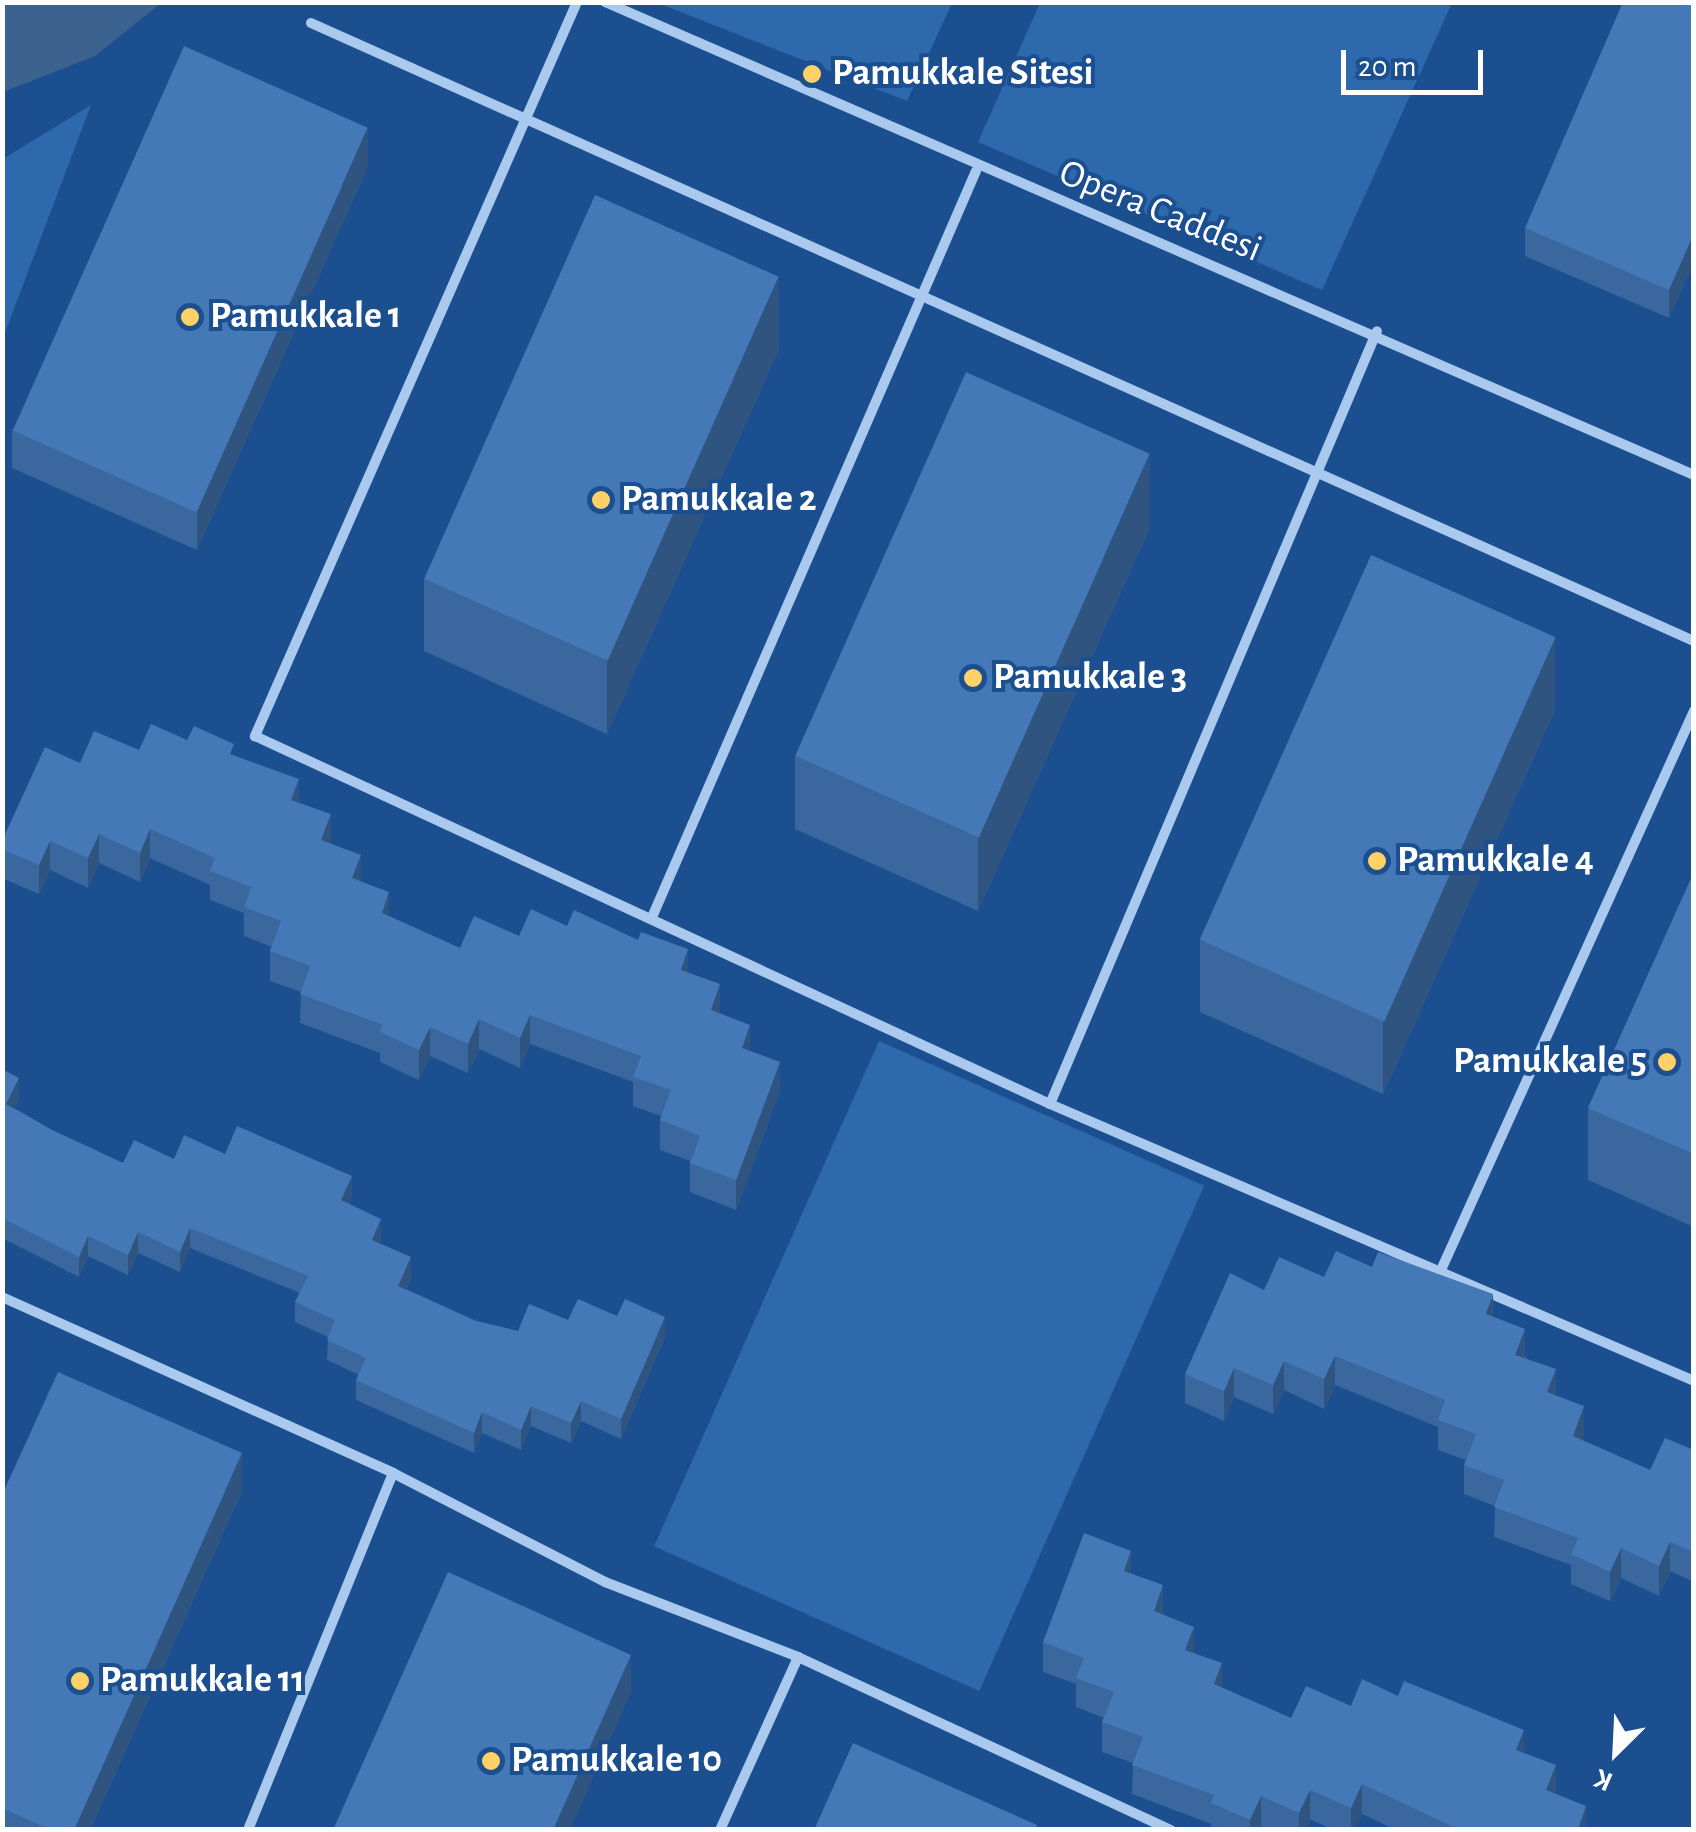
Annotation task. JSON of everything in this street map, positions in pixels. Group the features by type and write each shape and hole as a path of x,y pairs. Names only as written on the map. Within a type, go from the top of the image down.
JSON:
{"street":[{"path":"577,2 255,736 653,915 1050,1104 1694,1380"},
{"name":"Opera Caddesi","path":"605,2 976,171 1377,331 1694,475"},
{"path":"311,23 527,112 1316,475 1694,641"},
{"path":"653,915 976,171"},
{"path":"1050,1104 1377,331"},
{"path":"1441,1270 1694,711"},
{"path":"2,1296 393,1473 605,1582 798,1657 1171,1830"},
{"path":"248,1830 393,1473"},
{"path":"720,1830 798,1657"}],"shaded area":[{"path":"3,2 161,3 95,56 3,92"},
{"path":"1040,2 1452,3 1322,290 978,142"},
{"path":"658,3 952,3 907,101"},
{"path":"91,105 3,338 3,159"},
{"path":"879,1041 1204,1186 979,1691 654,1546"}],"building":[{"path":"1623,2 1694,2 1694,233 1669,290 1525,228"},
{"name":"Pamukkale 1","path":"184,46 368,128 196,512 13,431"},
{"name":"Pamukkale 2","path":"595,195 779,277 608,660 424,579"},
{"name":"Pamukkale 3","path":"966,372 1150,454 979,837 795,756"},
{"name":"Pamukkale 4","path":"1371,555 1556,637 1384,1022 1200,940"},
{"path":"151,724 187,740 194,726 234,744 230,754 299,779 291,800 331,814 321,840 361,855 352,878 389,892 382,913 460,948 474,916 519,936 531,909 567,926 574,910 638,940 641,932 688,949 681,970 720,984 711,1010 750,1025 742,1048 780,1062 736,1180 690,1163 700,1136 660,1120 671,1090 633,1077 641,1056 530,1015 520,1038 479,1019 468,1044 430,1027 419,1050 380,1032 383,1025 300,994 310,966 270,951 281,921 244,907 251,887 210,871 215,858 150,829 140,853 99,834 88,858 50,841 39,865 2,849 2,841 45,747 80,763 94,731 139,750"},
{"path":"1694,872 1694,1154 1588,1108"},
{"path":"2,1069 19,1078 6,1104 123,1163 134,1140 174,1159 184,1135 225,1154 237,1126 352,1176 341,1200 381,1219 372,1240 411,1257 398,1286 476,1321 518,1331 529,1304 568,1320 578,1299 617,1316 625,1299 665,1317 621,1419 581,1401 571,1423 531,1406 521,1430 482,1412 474,1433 356,1380 366,1358 327,1340 335,1320 295,1302 308,1276 190,1228 180,1252 138,1232 128,1255 88,1236 79,1257 2,1218"},
{"path":"1336,1251 1372,1267 1378,1252 1493,1294 1486,1314 1525,1329 1515,1355 1556,1369 1547,1392 1584,1406 1573,1436 1650,1470 1665,1438 1694,1450 1694,1552 1670,1542 1659,1566 1621,1548 1610,1572 1571,1554 1578,1538 1494,1507 1504,1480 1464,1465 1476,1434 1438,1420 1445,1400 1335,1356 1324,1379 1284,1361 1273,1385 1234,1368 1224,1391 1185,1374 1230,1273 1264,1290 1279,1257 1324,1277"},
{"name":"Pamukkale 11","path":"58,1372 242,1453 74,1830 51,1830 2,1808 2,1495"},
{"path":"1084,1533 1131,1551 1124,1571 1163,1585 1154,1611 1194,1627 1185,1650 1222,1663 1214,1684 1291,1718 1306,1686 1351,1706 1362,1679 1398,1696 1404,1681 1524,1730 1516,1750 1556,1765 1546,1790 1586,1806 1580,1830 1460,1830 1362,1784 1351,1808 1310,1790 1299,1813 1261,1796 1250,1820 1211,1803 1214,1795 1132,1765 1143,1737 1102,1722 1114,1692 1076,1678 1084,1658 1043,1642"},
{"name":"Pamukkale 10","path":"448,1572 631,1655 553,1830 333,1830"},
{"path":"853,1743 1037,1825 1035,1830 814,1830"}],"place":[{"name":"Pamukkale Sitesi","path":"812,74"},
{"name":"Pamukkale 1","path":"190,317"},
{"name":"Pamukkale 2","path":"601,500"},
{"name":"Pamukkale 3","path":"973,678"},
{"name":"Pamukkale 4","path":"1377,861"},
{"name":"Pamukkale 5","path":"1667,1062"},
{"name":"Pamukkale 11","path":"80,1681"},
{"name":"Pamukkale 10","path":"491,1761"}]}
